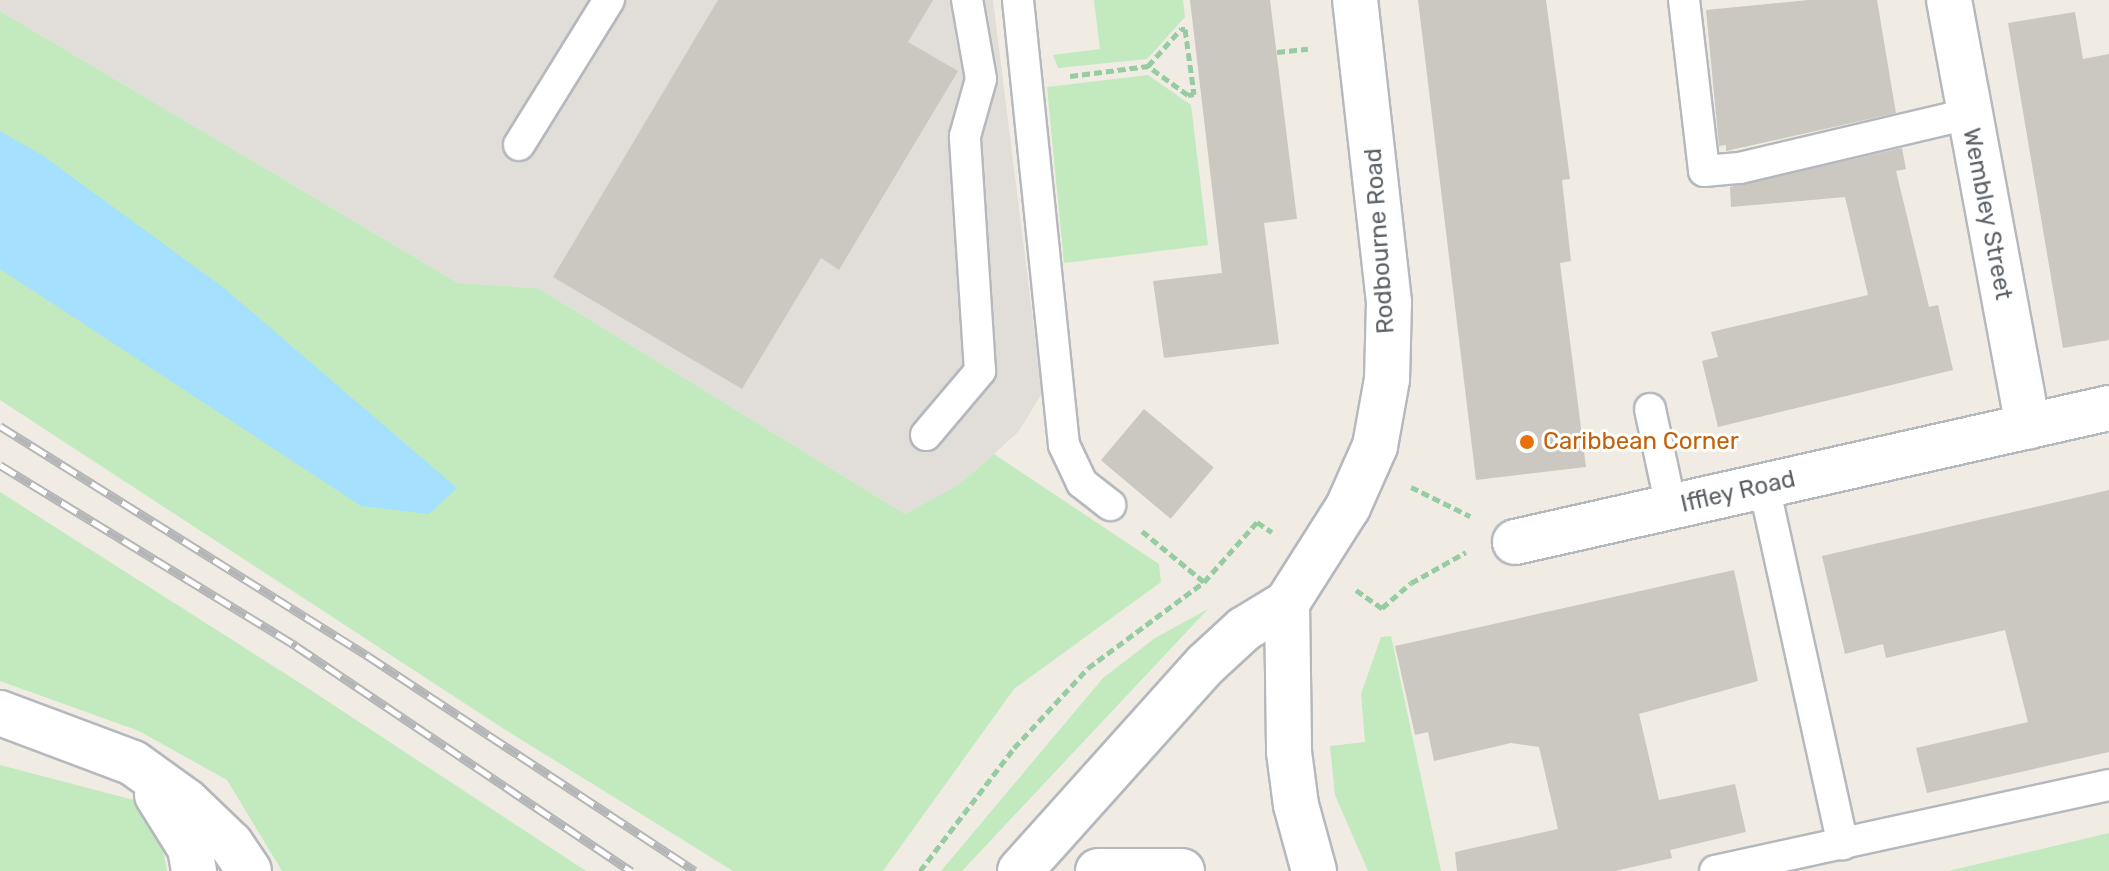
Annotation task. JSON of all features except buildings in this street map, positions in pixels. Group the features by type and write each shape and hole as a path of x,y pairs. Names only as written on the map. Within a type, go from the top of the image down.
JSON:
{"street":[{"name":"Rodbourne Road","path":"1020,871 1206,664 1244,629 1287,603 1317,562 1367,465 1383,415 1389,302 1355,0"},
{"name":"Wembley Street","path":"1949,0 2028,427"},
{"name":"Iffley Road","path":"1495,545 2109,408"},
{"path":"1287,603 1289,752 1296,805 1314,871"},
{"path":"0,713 133,763 186,801 231,844 249,871"},
{"path":"133,763 173,816 190,848 194,871"},
{"path":"1098,871 1182,871"}],"lane":[{"path":"519,145 609,0"},
{"path":"926,435 980,371 965,136 981,79 967,0"},
{"path":"1018,0 1064,445 1082,483 1110,505"},
{"path":"1684,0 1704,171 1740,168 1968,114"},
{"path":"1650,409 1671,507"},
{"path":"1764,486 1843,844"},
{"path":"1715,871 2109,785"}],"path":[{"path":"1026,81 1148,66 1181,29 1185,29 1194,94 1188,95 1148,66"},
{"path":"1189,62 1197,61"},
{"path":"1367,465 1469,514 1495,545 1411,583 1382,608"},
{"path":"1110,505 1204,582"}],"shaded area":[{"path":"0,0 993,0 1042,393 1019,431 994,454 958,485 905,514 538,288 458,283 0,11"}],"green space":[{"path":"1094,0 1183,0 1185,17 1147,59 1058,68 1053,55 1100,49"},
{"path":"0,11 458,283 538,288 905,514 958,485 994,454 1159,564 1161,582 1014,689 883,871 733,871 504,729 0,400"},
{"path":"1148,75 1191,105 1208,245 1064,263 1047,87"},
{"path":"0,492 303,685 586,871 282,871 227,780 139,731 0,681"},
{"path":"1208,609 962,871 941,871 1103,678 1155,638"},
{"path":"1391,636 1441,871 1368,871 1335,795 1330,746 1365,742 1361,694 1381,637"},
{"path":"0,765 134,800 152,814 159,829 167,871 0,871"},
{"path":"2109,833 2109,871 1948,871"}],"water":[{"path":"0,131 42,155 224,288 457,488 429,514 361,506 0,269"}],"railway":[{"path":"0,426 368,656 695,871"},
{"path":"0,465 296,646 631,871"}],"place":[{"name":"Caribbean Corner","path":"1527,442"}]}
